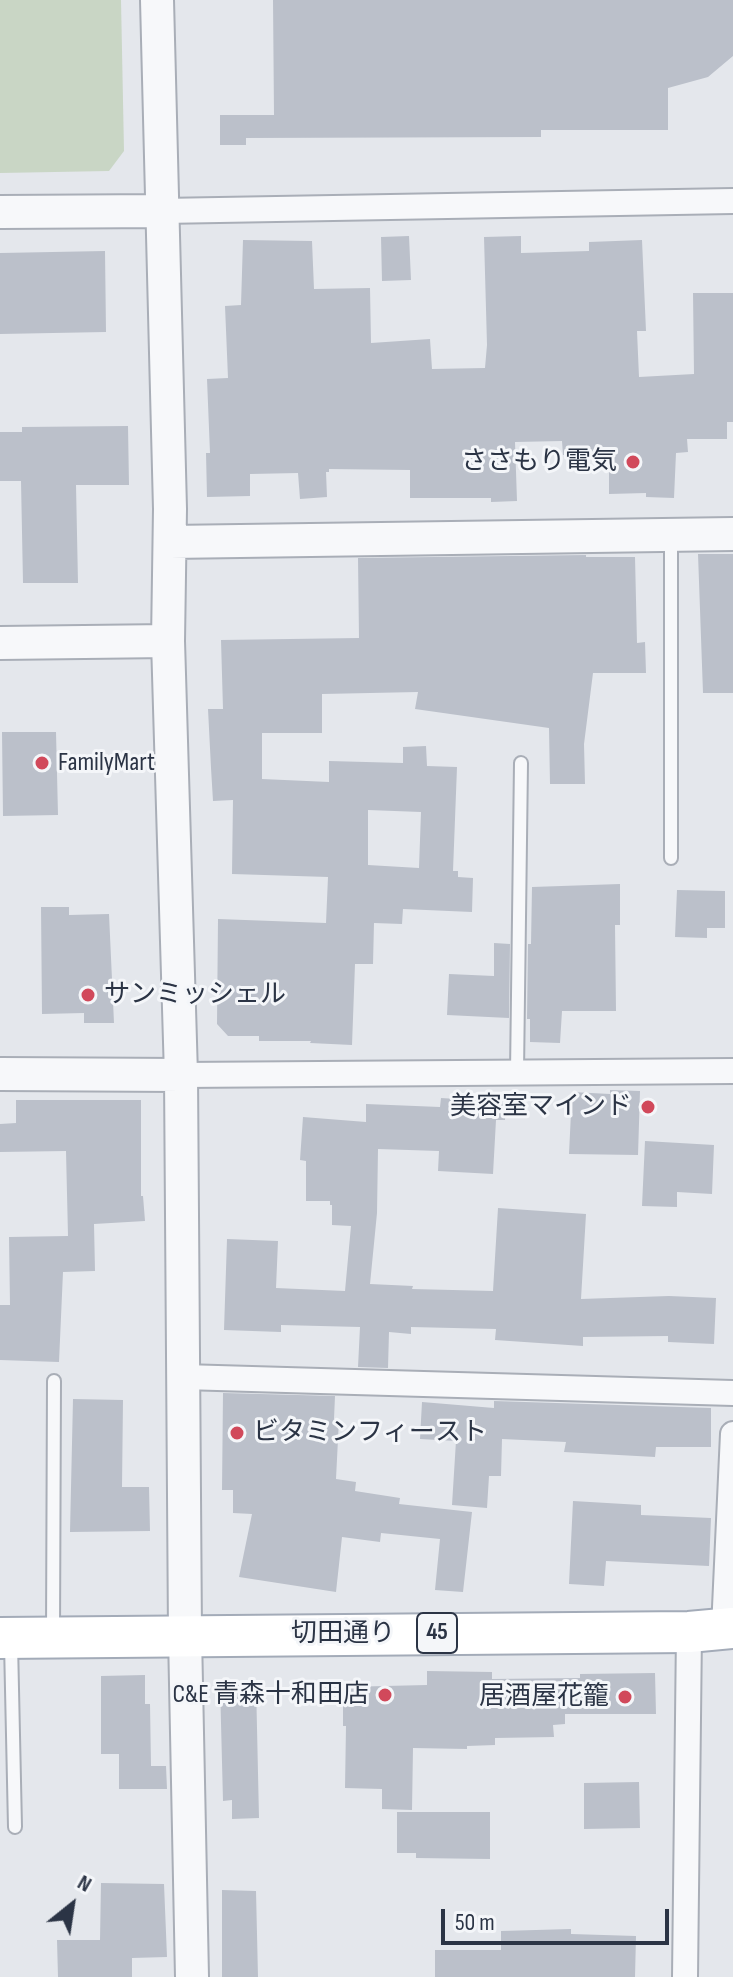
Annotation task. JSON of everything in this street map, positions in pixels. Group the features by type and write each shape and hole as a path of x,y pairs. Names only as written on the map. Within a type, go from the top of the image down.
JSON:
{"main road":[{"name":"切田通り","path":"6,1638 715,1630"}],"street":[{"path":"157,0 170,542 168,641 181,1075 185,1635 192,1977"},
{"path":"0,212 733,201"},
{"path":"170,542 733,534"},
{"path":"0,643 168,641"},
{"path":"0,1074 733,1071"},
{"path":"183,1377 733,1393"},
{"path":"685,1977 733,1434"}],"lane":[{"path":"671,534 671,858"},
{"path":"517,1072 521,763"},
{"path":"53,1638 54,1381"},
{"path":"6,1638 15,1827"}],"green space":[{"path":"0,0 121,0 124,151 109,171 0,173"}],"building":[{"path":"273,0 733,0 733,56 708,77 668,88 668,130 541,130 541,137 246,138 246,145 220,145 220,115 274,115"},
{"path":"409,236 411,280 382,281 381,237"},
{"path":"521,236 521,253 589,251 589,242 642,240 646,331 637,331 639,377 694,374 693,293 733,293 733,422 727,422 727,439 687,439 688,452 676,453 674,498 646,497 646,493 609,494 609,454 563,455 562,441 515,442 517,501 410,498 410,470 329,469 326,472 327,497 300,499 298,473 250,474 250,496 207,497 206,453 210,453 207,379 228,378 225,306 241,305 243,240 312,241 314,289 370,288 371,343 430,339 432,369 485,368 484,237"},
{"path":"105,251 106,332 0,334 0,253"},
{"path":"128,426 129,485 76,485 78,583 23,583 21,481 0,481 0,432 22,432 22,427"},
{"path":"698,554 733,554 733,693 703,693"},
{"path":"635,557 637,643 645,642 646,673 593,673 584,744 585,784 550,784 549,728 415,709 418,692 322,694 322,733 262,733 262,779 329,782 329,761 403,763 403,747 426,746 427,766 457,767 453,871 458,871 458,877 473,878 472,912 403,909 402,924 374,923 373,964 355,964 352,1045 259,1041 259,1036 228,1036 217,1024 218,919 326,923 328,877 232,874 233,800 213,801 208,709 223,709 221,640 359,638 358,558","holes":["368,810 421,812 419,868 368,865"]},
{"path":"2,732 56,732 58,815 3,816"},
{"path":"620,884 620,925 615,925 616,1011 562,1011 560,1043 530,1042 530,1019 527,1019 532,887"},
{"path":"677,890 725,891 725,928 707,928 707,938 675,937"},
{"path":"41,907 69,907 69,915 109,914 114,1023 84,1023 84,1013 42,1014"},
{"path":"494,943 510,944 509,1018 447,1015 449,974 494,976"},
{"path":"610,1090 640,1091 638,1155 569,1154 572,1092 610,1094"},
{"path":"473,1095 506,1097 505,1120 496,1120 493,1174 438,1171 439,1151 378,1149 377,1213 370,1284 413,1286 412,1289 493,1291 498,1208 586,1214 581,1299 716,1298 714,1344 668,1342 668,1336 583,1337 583,1346 495,1340 496,1329 411,1327 411,1334 389,1332 388,1368 358,1367 360,1327 281,1325 281,1332 224,1330 227,1239 278,1241 276,1288 345,1291 351,1226 332,1225 330,1201 306,1201 306,1161 300,1160 303,1117 366,1122 366,1104 440,1107 441,1098 473,1100"},
{"path":"16,1100 141,1100 141,1196 145,1221 94,1224 95,1271 63,1272 59,1362 0,1360 0,1305 10,1305 9,1237 68,1236 66,1151 0,1152 0,1124 16,1123"},
{"path":"645,1141 714,1145 712,1194 677,1192 677,1207 642,1206"},
{"path":"223,1393 335,1396 334,1419 339,1419 336,1479 356,1482 355,1491 400,1498 399,1504 472,1512 463,1592 435,1590 440,1539 381,1533 380,1542 342,1537 336,1592 239,1577 252,1514 233,1513 233,1490 222,1490"},
{"path":"73,1399 123,1400 122,1487 149,1487 150,1531 70,1532"},
{"path":"494,1401 711,1408 711,1447 656,1447 655,1457 564,1452 566,1442 502,1439 501,1476 489,1476 487,1508 452,1505 456,1441 420,1439 422,1402 494,1408"},
{"path":"573,1501 641,1505 641,1515 711,1518 709,1566 606,1561 604,1586 569,1584"},
{"path":"427,1671 492,1672 492,1679 655,1673 656,1714 565,1714 565,1724 553,1725 554,1737 495,1738 495,1745 467,1746 467,1749 413,1748 412,1810 382,1809 382,1789 345,1788 343,1687 427,1685"},
{"path":"145,1675 145,1704 150,1704 151,1766 166,1766 167,1789 119,1789 119,1754 101,1754 101,1676"},
{"path":"256,1683 259,1818 232,1819 232,1800 223,1801 220,1684"},
{"path":"639,1782 640,1828 584,1829 584,1783"},
{"path":"397,1812 490,1812 490,1859 416,1858 416,1853 397,1853"},
{"path":"101,1883 164,1884 167,1957 132,1958 132,1977 58,1977 57,1940 100,1940"},
{"path":"222,1890 256,1891 258,1977 222,1977"},
{"path":"571,1929 571,1934 636,1936 635,1977 435,1977 435,1950 501,1950 501,1931"}],"place":[{"name":"ささもり電気","path":"633,462"},
{"name":"FamilyMart","path":"42,763"},
{"name":"サンミッシェル","path":"88,995"},
{"name":"美容室マインド","path":"648,1107"},
{"name":"ビタミンフィースト","path":"237,1433"},
{"name":"C&E 青森十和田店","path":"385,1695"},
{"name":"居酒屋花籠","path":"625,1697"}]}
